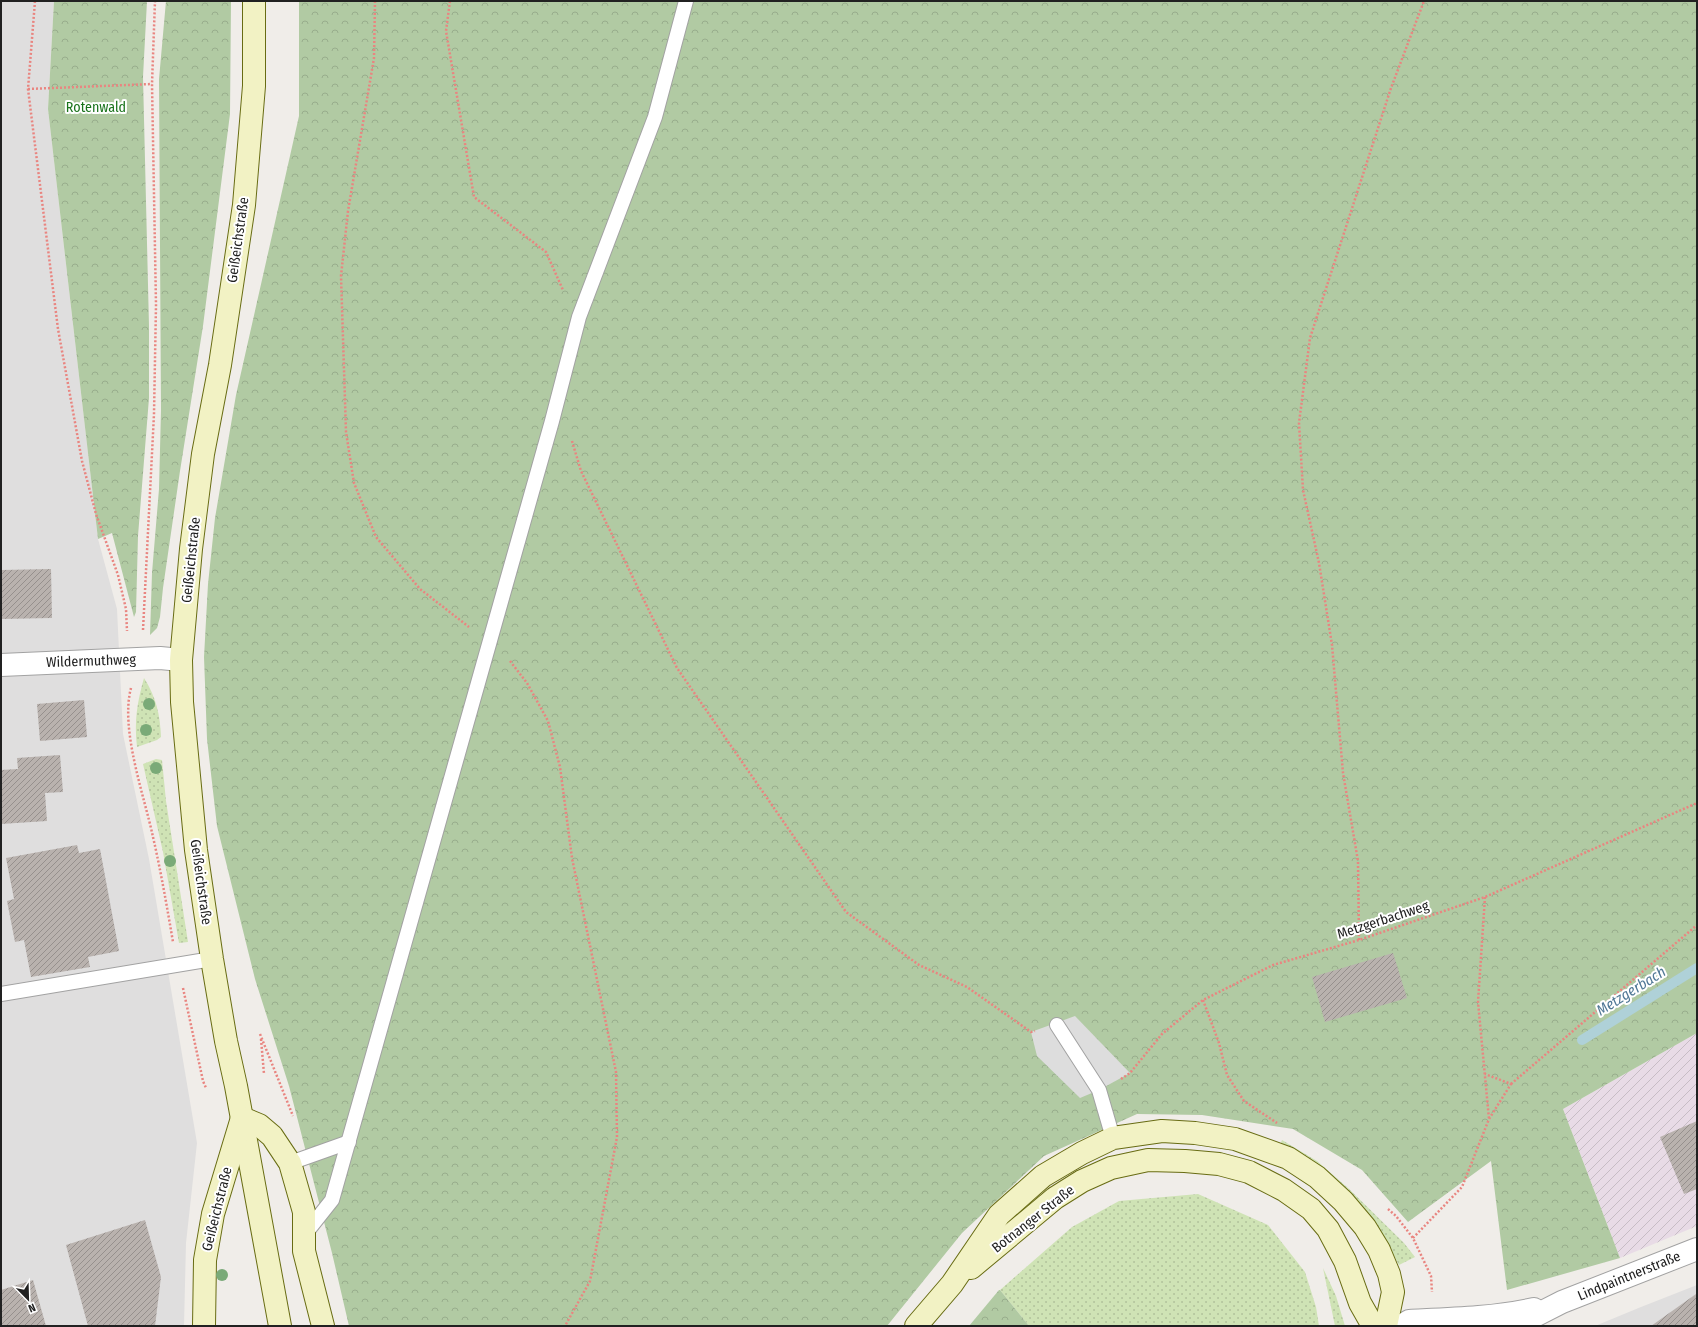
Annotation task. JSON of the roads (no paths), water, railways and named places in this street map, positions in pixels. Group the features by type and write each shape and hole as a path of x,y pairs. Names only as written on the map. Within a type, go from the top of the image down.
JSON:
{"main road":[{"name":"Geißeichstraße","path":"254,1 254,86 244,205 220,365 203,454 191,549 181,660 182,702 196,850 212,959 280,1326"},
{"name":"Geißeichstraße","path":"204,1326 205,1260 213,1214 242,1118"},
{"path":"242,1118 259,1125 298,1160 304,1212 304,1250 323,1326"},
{"name":"Botnanger Straße","path":"916,1326 952,1284 999,1215 1043,1176 1082,1153 1113,1138 1162,1131 1195,1133 1235,1139 1288,1158 1317,1176 1343,1200 1365,1227 1379,1250 1389,1274 1392,1292 1386,1326"},
{"name":"Botnanger Straße","path":"952,1284 1055,1198 1082,1181 1111,1168 1148,1160 1219,1164 1249,1172 1284,1190 1311,1209 1328,1229 1335,1242 1345,1262 1360,1303 1373,1326"}],"street":[{"name":"Wildermuthweg","path":"1,665 160,658 181,660"},
{"name":"Lindpaintnerstraße","path":"1515,1326 1562,1302 1697,1249"},
{"name":"Lindpaintnerstraße","path":"1391,1297 1405,1323 1509,1314 1562,1302"}],"lane":[{"path":"305,1234 332,1200 552,421 579,317 655,117 686,1"},
{"path":"1,994 178,966 212,959"},
{"path":"1057,1025 1099,1090 1113,1138"},
{"path":"298,1160 349,1142"}],"waterway":[{"name":"Metzgerbach","path":"1582,1040 1697,968"}],"park label":[{"name":"Rotenwald","path":"96,107"}]}
